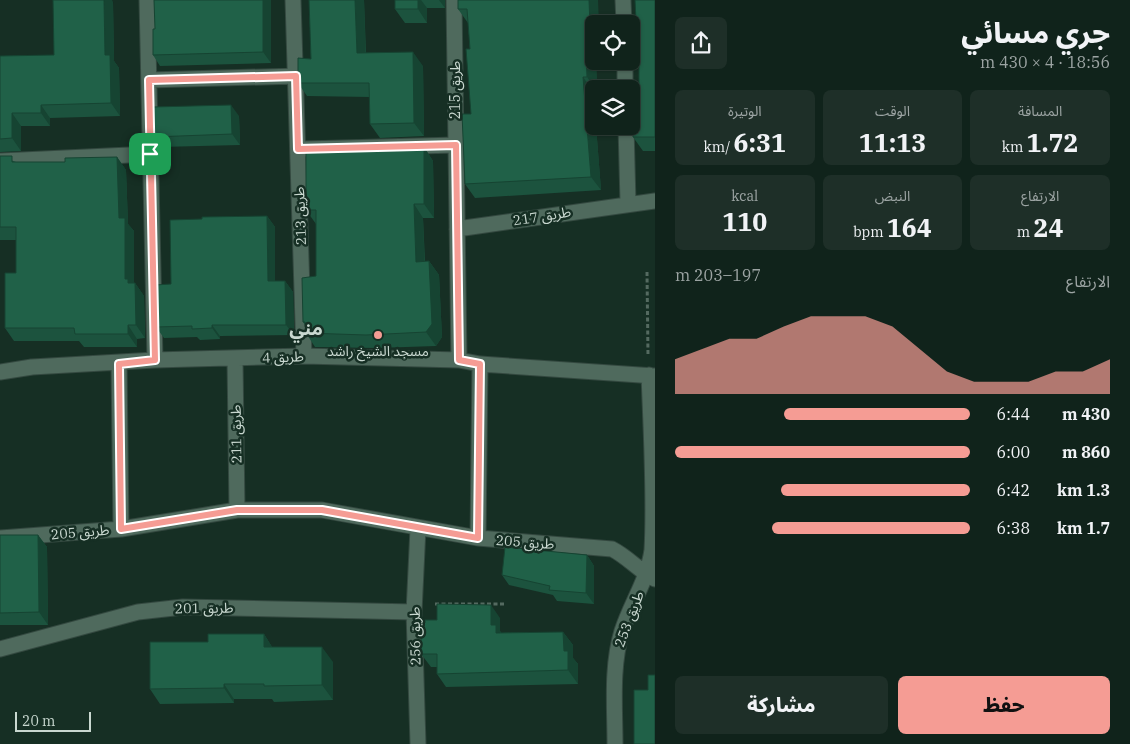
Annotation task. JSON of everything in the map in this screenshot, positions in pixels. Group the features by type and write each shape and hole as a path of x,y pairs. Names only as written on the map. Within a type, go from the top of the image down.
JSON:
{"street":[{"path":"147,0 155,360"},
{"name":"طريق 213","path":"293,0 304,356"},
{"name":"طريق 215","path":"454,0 459,360"},
{"path":"623,0 624,15"},
{"path":"149,80 296,76"},
{"path":"626,135 628,203"},
{"path":"298,149 456,145"},
{"path":"0,161 150,154"},
{"name":"طريق 217","path":"457,229 628,203 655,201"},
{"name":"طريق 4","path":"0,372 32,367 119,364 155,360 304,356 459,360 480,364 652,375"},
{"name":"طريق 211","path":"235,359 237,510"},
{"path":"119,364 121,529"},
{"path":"478,538 480,364"},
{"name":"طريق 253","path":"615,744 616,652 622,630 651,577 654,509 652,375"},
{"name":"طريق 205","path":"0,538 121,529 237,510 322,510 478,538 612,549 626,556 651,577"},
{"name":"طريق 256","path":"418,528 414,608 418,744"},
{"name":"طريق 201","path":"0,649 138,612 174,608 414,608"}],"path":[{"path":"647,272 652,375"},
{"path":"414,608 505,604"}],"building":[{"path":"53,0 104,0 105,55 110,55 111,103 41,105 41,113 12,113 12,138 0,139 0,56 54,55"},
{"path":"154,0 263,0 263,52 153,55 153,29 155,29"},
{"path":"309,0 355,0 357,53 413,52 414,123 370,124 369,83 298,83 298,58 311,59"},
{"path":"395,0 418,0 418,9 395,9"},
{"path":"458,0 589,0 590,15 585,15 585,70 587,70 587,77 583,77 585,135 588,135 591,177 465,184 462,114 471,114 466,49 470,49 467,9 458,9"},
{"path":"635,0 655,0 655,137 633,137 633,135 640,135 640,15 636,15"},
{"path":"231,105 232,134 153,137 153,107"},
{"path":"414,142 414,147 424,147 424,204 414,204 416,262 429,261 432,324 426,332 366,335 306,333 305,322 303,322 302,278 316,276 316,210 306,210 306,148 371,149 370,143"},
{"path":"0,156 12,156 12,162 65,162 65,158 117,157 119,218 125,218 125,279 128,279 128,283 135,283 136,325 128,325 128,334 75,334 74,328 5,328 5,273 16,273 16,227 0,227"},
{"path":"267,216 268,281 285,281 286,325 212,325 212,328 192,329 192,326 156,327 155,285 171,284 170,220 202,219 202,217"},
{"path":"0,535 38,535 39,612 0,613"},
{"path":"505,547 587,555 586,593 549,590 550,586 502,575"},
{"path":"437,604 491,605 491,625 496,625 496,633 563,632 564,651 568,651 568,670 437,674 437,654 421,654 421,620 437,620"},
{"path":"208,634 264,634 264,647 322,647 322,685 264,686 264,684 224,684 224,688 150,689 150,642 208,642"},
{"path":"648,675 655,675 655,744 634,744 634,690 648,690"}],"place":[{"name":"مسجد الشيخ راشد","path":"378,335"}],"district":[{"name":"مني","path":"306,328"}],"route":[{"path":"296,76 298,149 456,145 459,360 480,364 478,538 322,510 237,510 121,529 119,364 155,360 150,154 149,80 296,76"}]}
